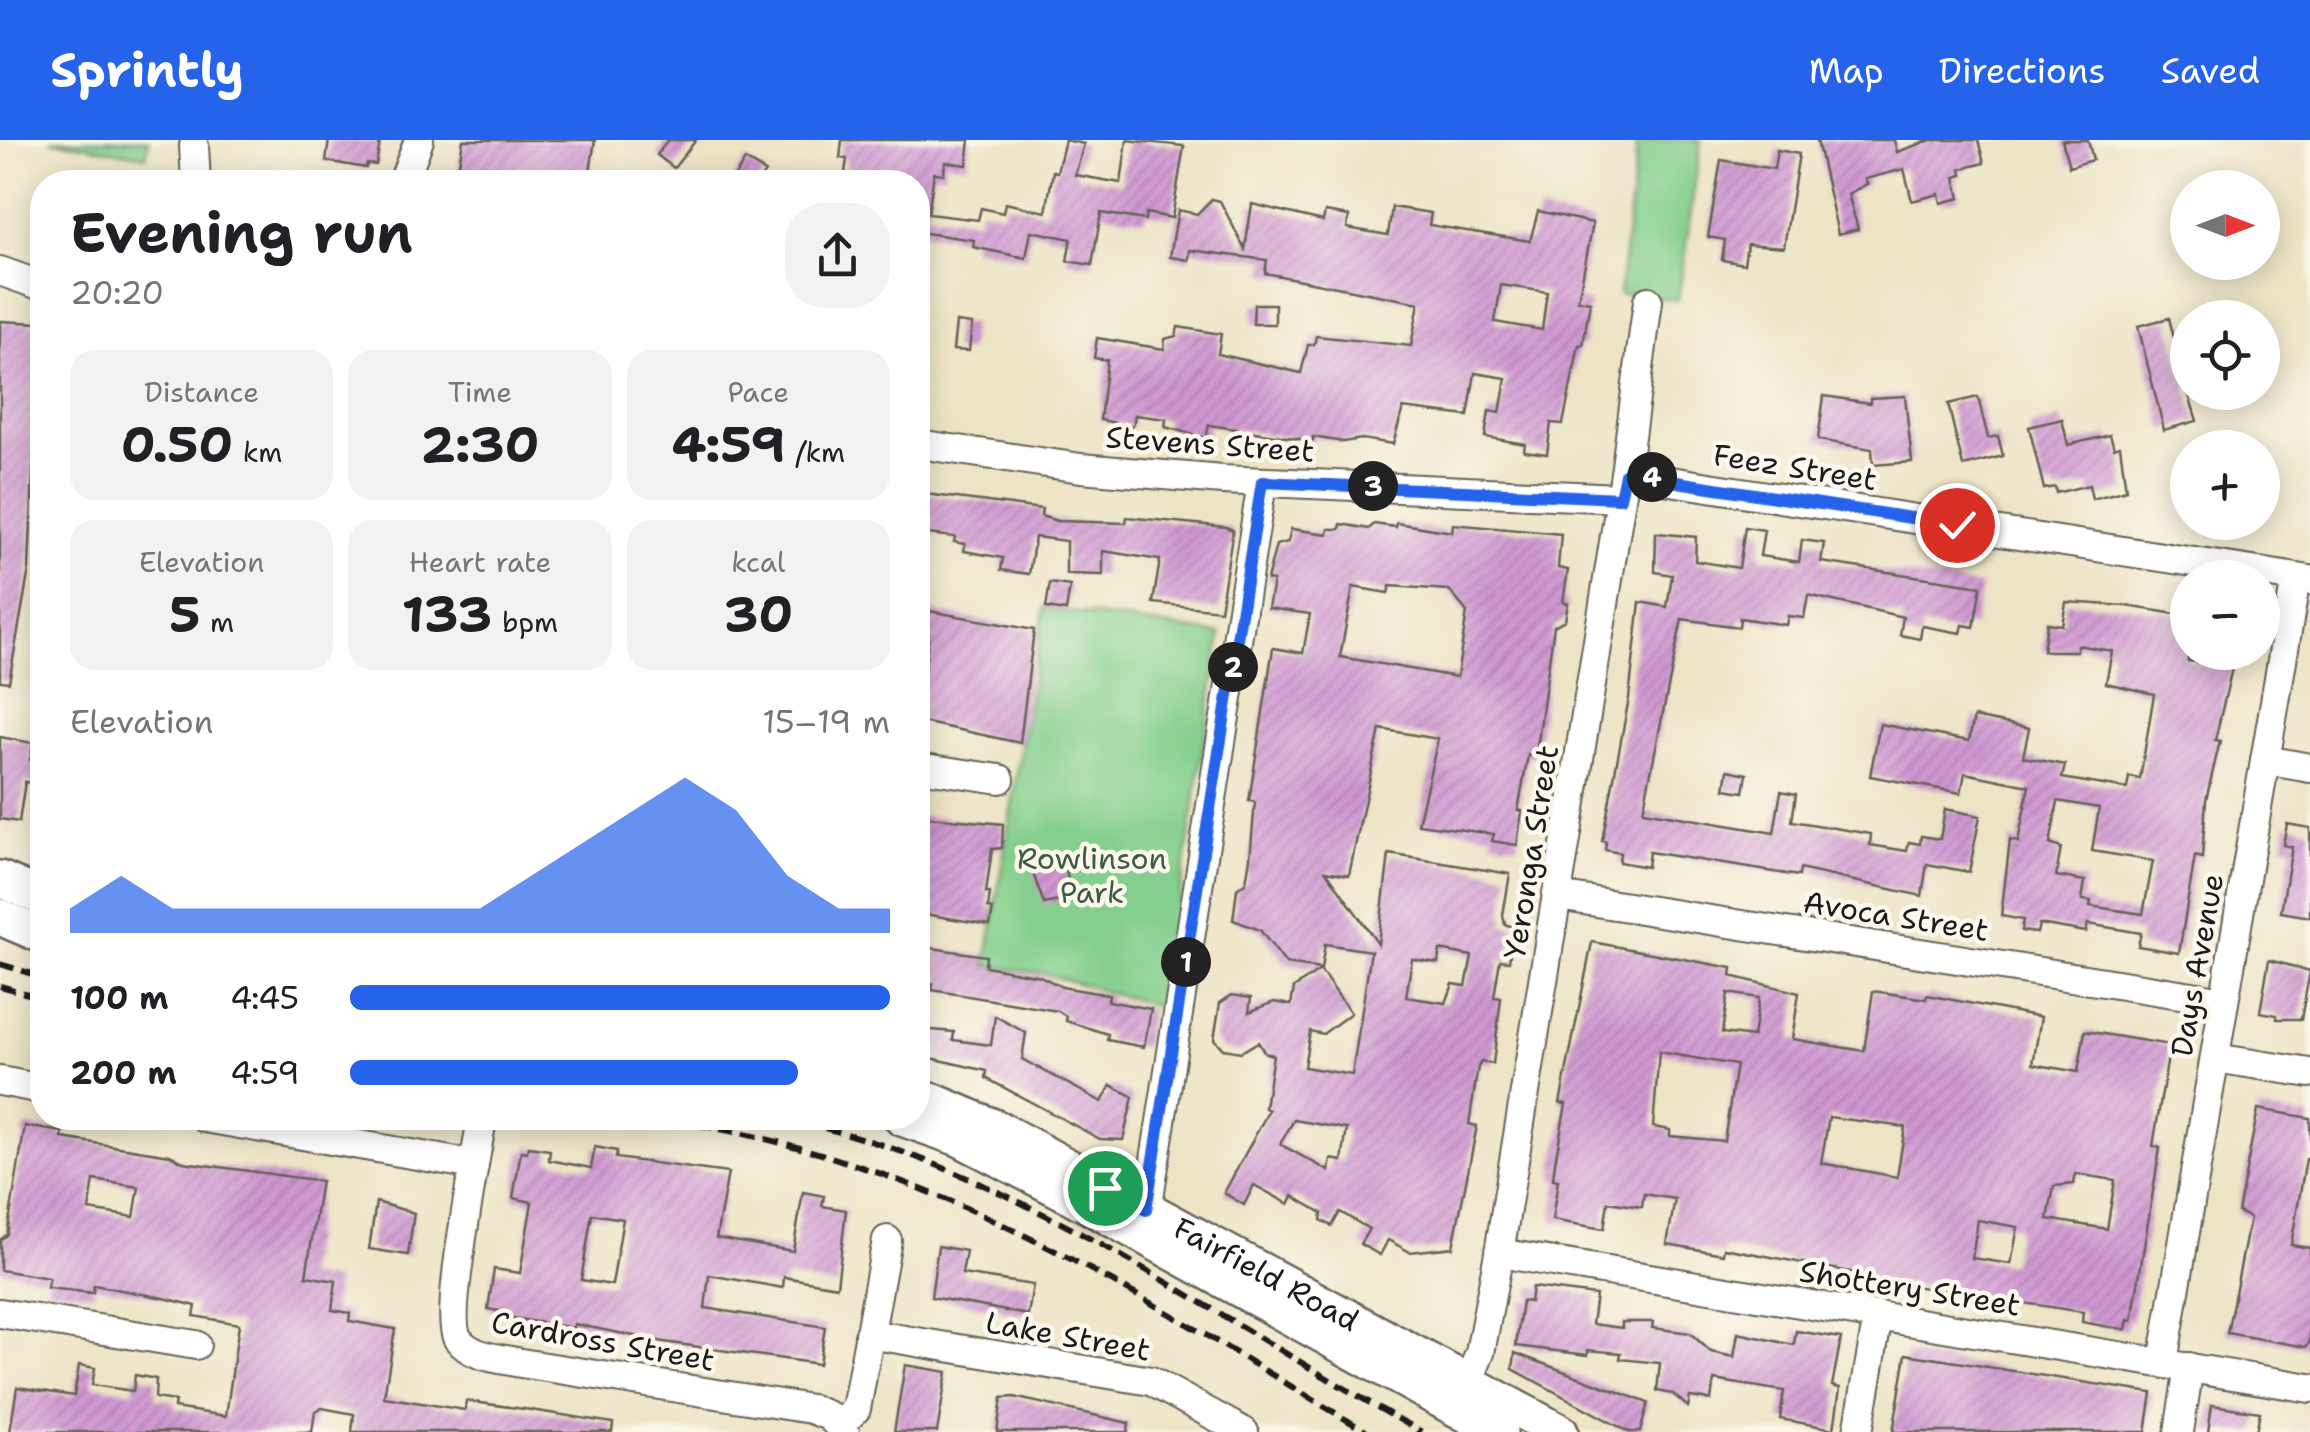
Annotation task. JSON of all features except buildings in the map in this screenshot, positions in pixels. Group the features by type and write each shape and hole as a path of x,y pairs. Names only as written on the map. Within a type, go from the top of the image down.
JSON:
{"main road":[{"path":"0,879 30,892"},
{"path":"0,917 30,930"},
{"name":"Fairfield Road","path":"930,1099 998,1129 1146,1210 1463,1395 1498,1432"},
{"name":"Fairfield Road","path":"930,1128 959,1138 1463,1395 1560,1432"}],"street":[{"path":"407,170 418,140"},
{"path":"194,146 195,170"},
{"path":"0,254 30,264"},
{"path":"0,272 30,282"},
{"name":"Yeronga Street","path":"1463,1395 1480,1353 1498,1253 1558,896 1648,301"},
{"name":"Stevens Street","path":"930,446 1081,468 1262,482 1622,486"},
{"path":"1146,1210 1262,482"},
{"name":"Feez Street","path":"1622,486 2303,579"},
{"name":"Days Avenue","path":"2179,1432 2176,1364 2215,1058 2265,760 2303,579"},
{"path":"2265,760 2310,768"},
{"path":"930,769 1000,779"},
{"name":"Avoca Street","path":"1558,896 2224,1001"},
{"path":"2215,1058 2310,1073"},
{"path":"0,1081 30,1086"},
{"path":"274,1130 474,1165"},
{"name":"Cardross Street","path":"480,1130 454,1330 474,1353 811,1409 843,1428"},
{"path":"843,1428 856,1409 887,1240"},
{"name":"Shottery Street","path":"1498,1253 2310,1388"},
{"path":"0,1313 196,1345"},
{"path":"1858,1432 1878,1316"},
{"name":"Lake Street","path":"869,1334 1151,1381 1244,1432"},
{"path":"1192,1432 1196,1404"}],"green space":[{"path":"50,140 149,140 146,156"},
{"path":"1638,140 1701,140 1678,300 1619,294"},
{"name":"Rowlinson Park","path":"1044,608 1221,634 1162,1008 1042,973 986,965"}],"railway":[{"path":"0,964 30,973"},
{"path":"0,986 30,995"},
{"path":"719,1130 847,1162 938,1196 1026,1236 1196,1329 1367,1432"},
{"path":"827,1130 949,1170 1031,1208 1111,1250 1422,1432"}],"route":[{"path":"1105,1188 1146,1210 1262,482 1620,498 1625,474 1957,525"}]}
